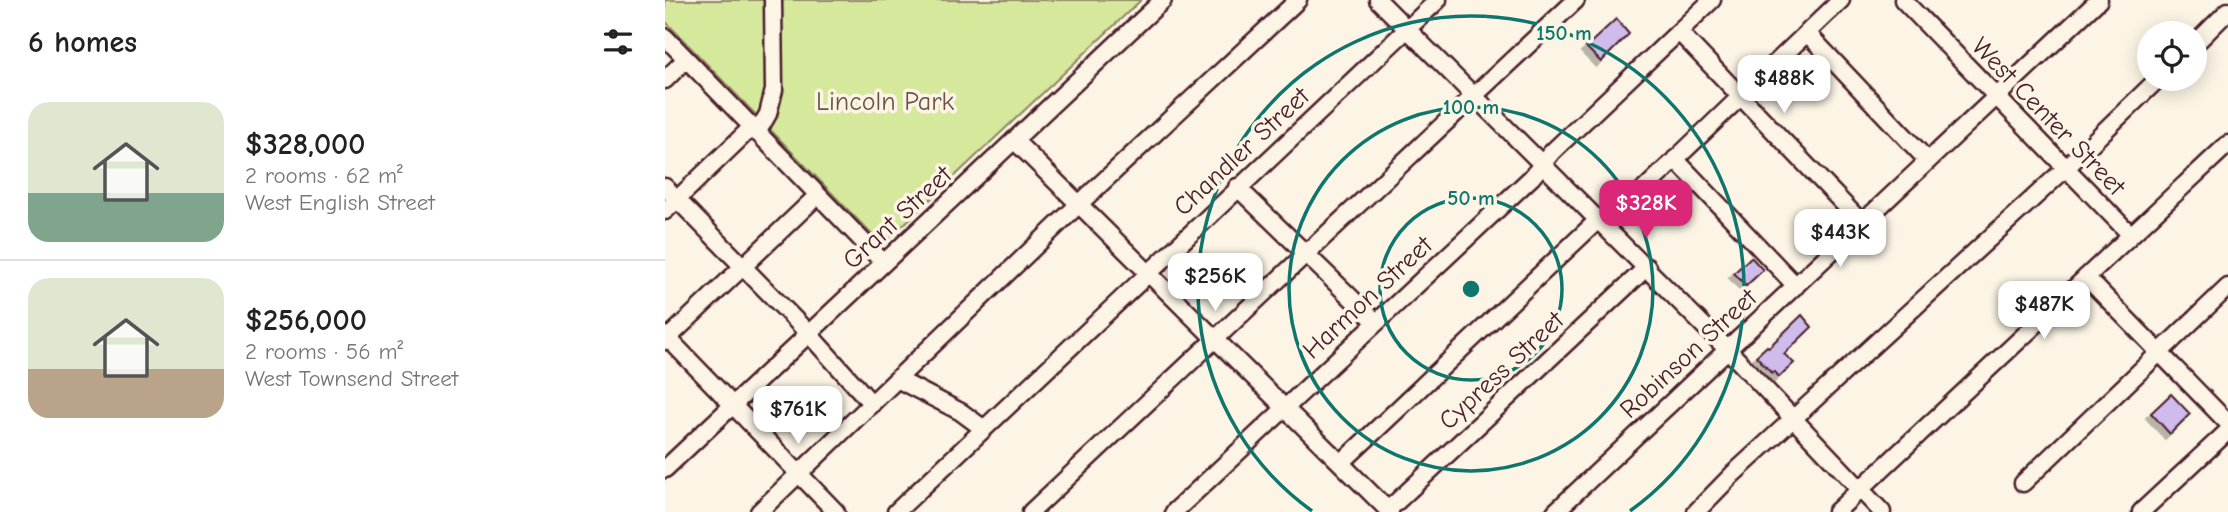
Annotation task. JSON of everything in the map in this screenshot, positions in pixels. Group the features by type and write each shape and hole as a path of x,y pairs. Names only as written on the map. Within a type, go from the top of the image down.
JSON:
{"street":[{"path":"665,211 755,130 768,114 773,90 773,0"},
{"name":"Grant Street","path":"665,469 1163,0"},
{"path":"758,512 1078,205 1298,0"},
{"path":"1378,0 1728,349 1882,512"},
{"name":"Chandler Street","path":"895,512 1438,0"},
{"path":"1031,512 1576,0"},
{"name":"Harmon Street","path":"1174,512 1532,177 1552,152 1712,0"},
{"path":"1341,463 1742,97 1841,0"},
{"name":"West Center Street","path":"1903,0 2131,236"},
{"name":"Robinson Street","path":"1555,512 2099,0"},
{"path":"2207,32 2228,11"},
{"path":"1679,32 1862,223"},
{"path":"1807,33 1928,161"},
{"path":"665,37 884,263"},
{"path":"665,80 686,59"},
{"path":"1696,512 1733,474 2066,168 2146,91"},
{"path":"1014,140 1389,511"},
{"path":"1836,512 2228,144"},
{"path":"1675,159 1796,286"},
{"path":"665,187 809,334 872,404"},
{"path":"1237,187 1376,322"},
{"path":"818,195 666,338 836,512"},
{"name":"Cypress Street","path":"1389,511 1647,267"},
{"path":"2085,277 2228,423"},
{"path":"2023,483 2228,287"},
{"path":"897,379 961,412 983,429"},
{"path":"2141,512 2228,431"}],"green space":[{"name":"Lincoln Park","path":"665,0 1141,0 882,245 665,21"}],"building":[{"path":"1616,19 1629,34 1601,62 1586,47"},
{"path":"1751,257 1763,270 1746,286 1734,273"},
{"path":"1802,315 1812,327 1784,354 1794,363 1779,377 1756,356"},
{"path":"2171,394 2190,414 2170,434 2151,413"}]}
